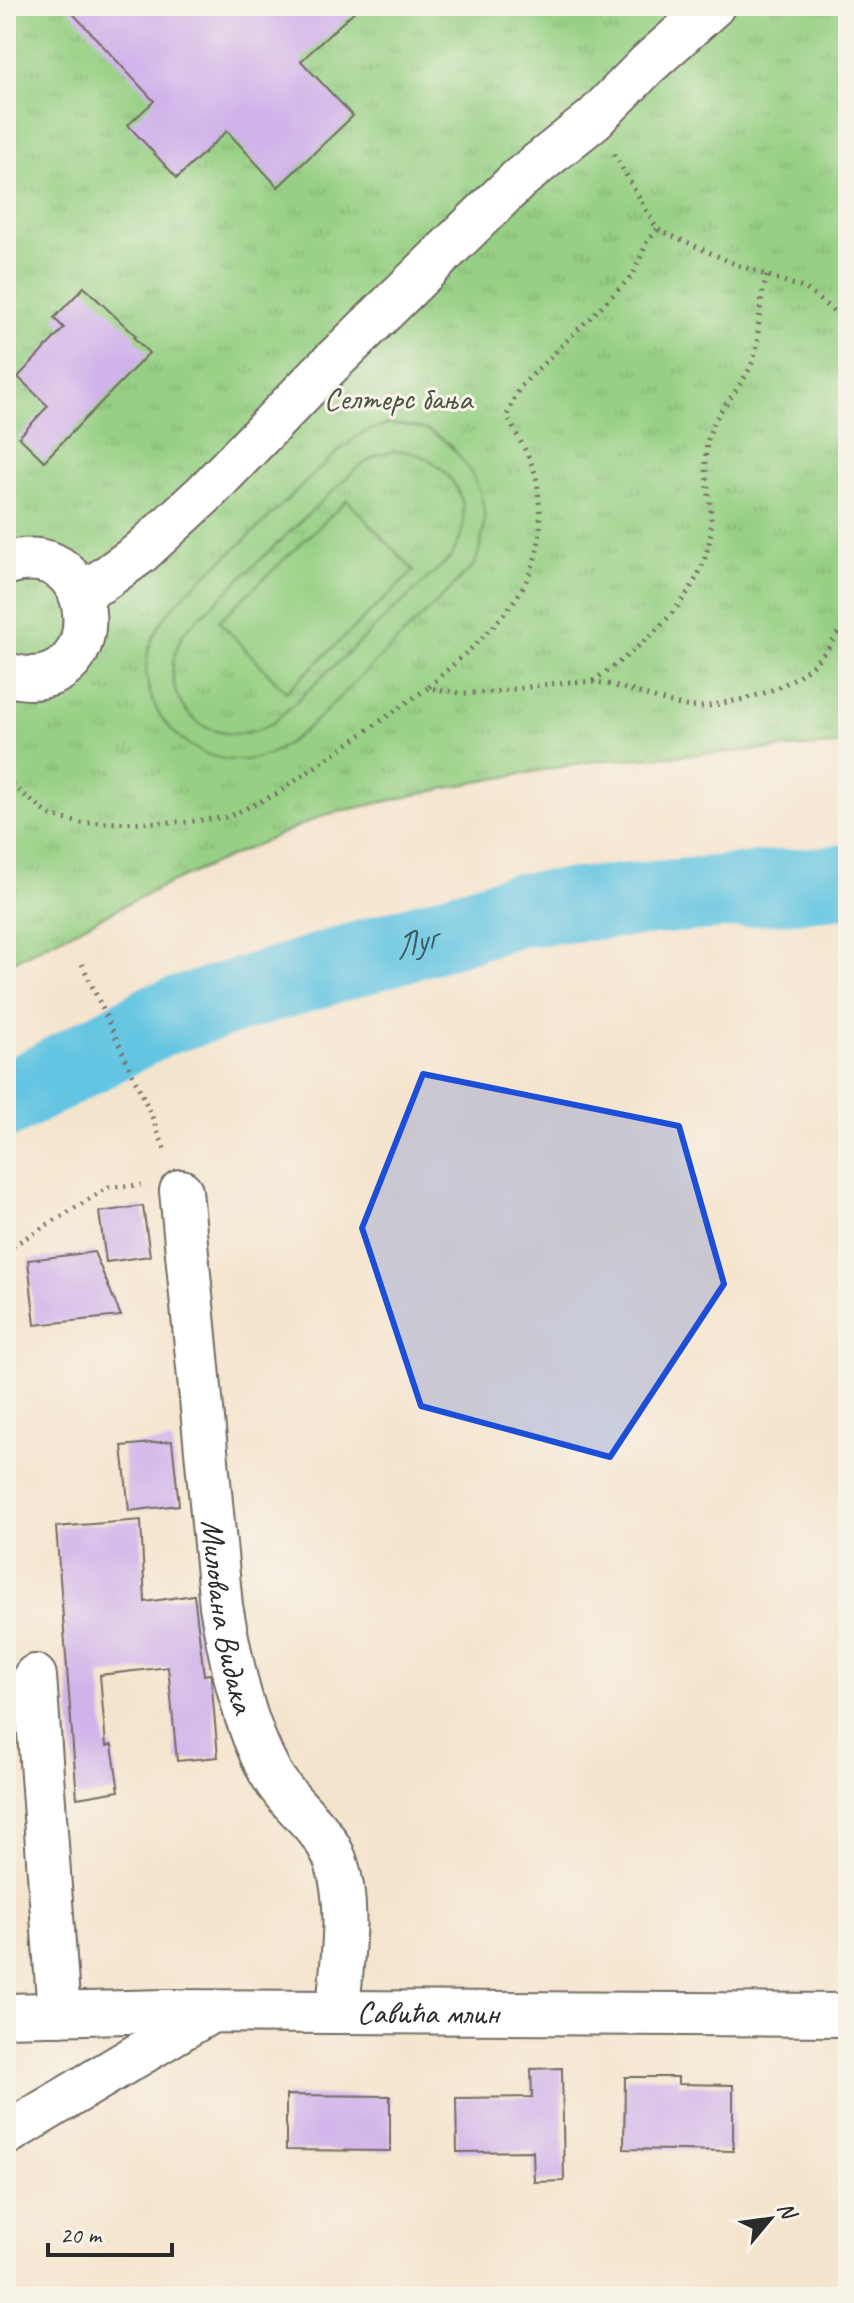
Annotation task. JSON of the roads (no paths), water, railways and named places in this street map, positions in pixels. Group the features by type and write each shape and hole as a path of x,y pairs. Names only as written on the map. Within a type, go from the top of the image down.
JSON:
{"street":[{"path":"80,592 100,582 139,554 204,494 319,375 519,179 594,119 648,64 713,6"},
{"path":"6,564 27,560 54,566 80,592 86,609 86,628 80,646 69,661 54,671 36,677 6,674"},
{"name":"Милована Видака","path":"181,1191 221,1606 233,1669 245,1718 273,1777 323,1835 336,1861 345,1898 338,2012"},
{"path":"35,1676 59,2014"},
{"name":"Савића млин","path":"10,2005 59,2014 848,2015"},
{"path":"6,2134 210,2012"}],"waterway":[{"name":"Луг","path":"6,1101 158,1020 518,910 848,881"}],"park label":[{"name":"Селтерс бања","path":"398,398"}]}
